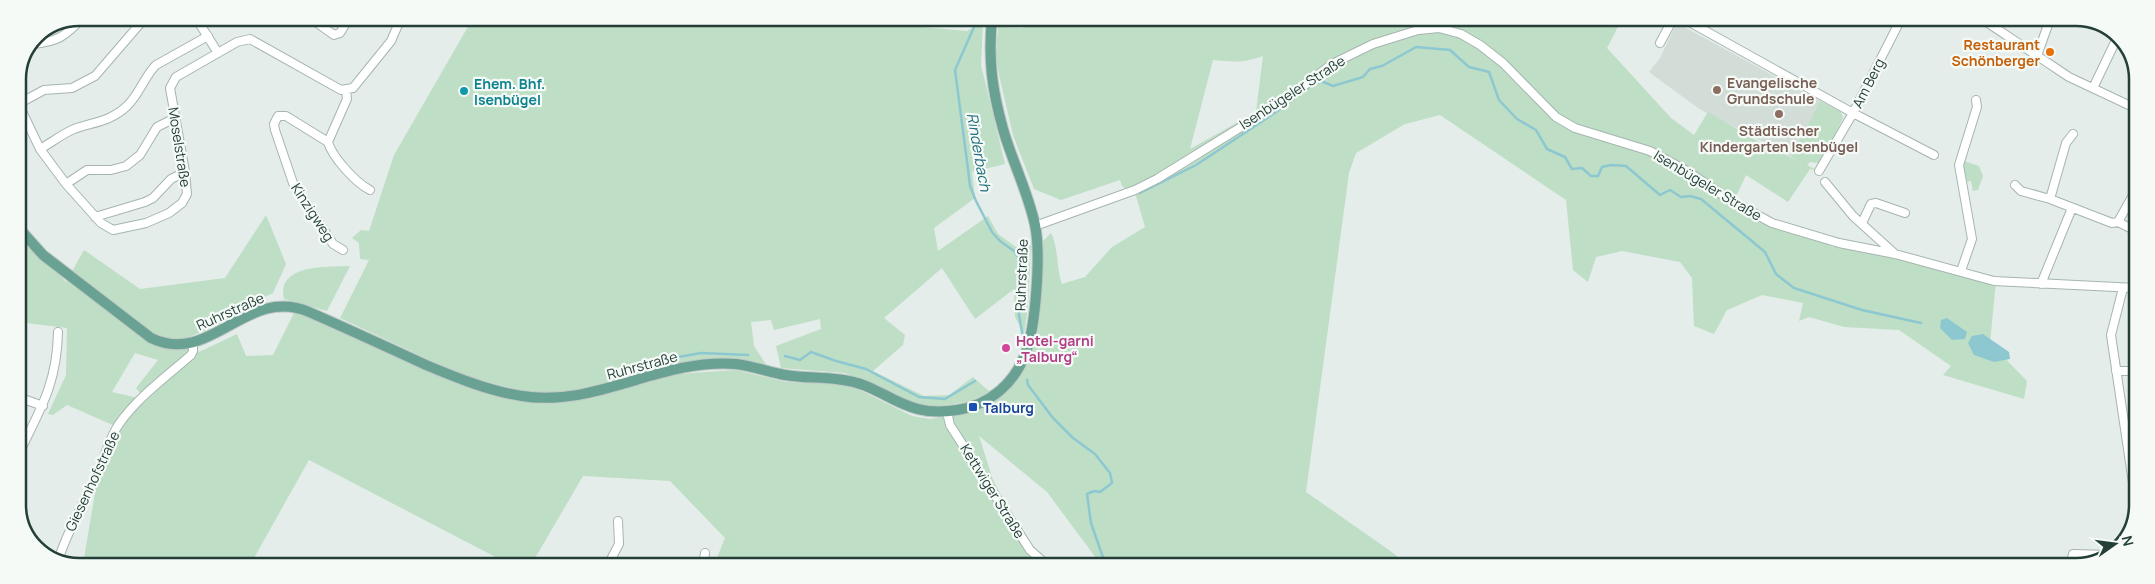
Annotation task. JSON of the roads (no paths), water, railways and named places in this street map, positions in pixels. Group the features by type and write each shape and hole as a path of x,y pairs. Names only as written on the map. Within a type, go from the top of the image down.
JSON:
{"main road":[{"name":"Ruhrstraße","path":"26,236 43,255 150,338 162,343 178,345 193,342 208,337 258,311 278,305 286,305 309,312 462,380 518,396 545,400 578,396 671,369 738,364 786,375 843,379 862,384 911,409 947,412 970,408 998,394 1017,373 1026,353 1031,335 1035,302 1037,244 1035,226 1003,130 992,82 989,49 991,26"}],"street":[{"path":"41,43 52,42 65,36 75,26"},
{"path":"26,99 44,90 72,88 95,76 138,26"},
{"path":"201,26 218,53"},
{"path":"321,26 334,35 340,33 344,26"},
{"path":"328,142 347,100 346,90 353,88 392,41 398,26"},
{"path":"1660,43 1669,26"},
{"path":"1697,26 1853,113 1934,155"},
{"name":"Am Berg","path":"1819,171 1853,113 1897,26"},
{"path":"1992,26 2062,73 2129,105"},
{"path":"2037,56 2048,26"},
{"name":"Isenbügeler Straße","path":"1035,226 1135,190 1157,179 1288,98 1332,64 1358,51 1418,30 1438,28 1461,34 1480,45 1503,63 1556,117 1575,128 1650,151 1687,171 1730,200 1772,224 1853,246 1895,254 1994,281 2129,288"},
{"path":"40,149 73,130 99,123 119,112 128,105 156,66 208,36"},
{"name":"Moselstraße","path":"26,120 40,149 66,184 100,223 113,230 146,223 169,213 182,203 187,194 185,172 170,88 176,77 237,42 250,39 341,90 346,90"},
{"path":"2092,88 2115,43"},
{"path":"1961,271 1972,239 1959,165 1977,107 1976,100"},
{"name":"Kinzigweg","path":"344,250 333,244 293,183 274,124 278,116 286,116 328,142 330,150 360,186 370,190"},
{"path":"66,184 87,170 117,170 126,166 140,156 158,128 175,118"},
{"path":"2050,199 2066,143 2073,134"},
{"path":"95,217 145,202 153,198 171,179 185,172"},
{"name":"Isenbügeler Straße","path":"1825,182 1862,223 1895,254"},
{"path":"2015,185 2021,191 2050,199 2112,223 2118,222 2129,228"},
{"path":"2118,222 2129,202"},
{"path":"1862,223 1871,204 1876,203 1906,213"},
{"path":"2041,284 2072,208"},
{"path":"2123,288 2111,335 2129,457"},
{"path":"26,439 43,406 51,385 58,332"},
{"name":"Giesenhofstraße","path":"60,554 64,542 95,479 114,431 129,411 146,394 191,355 193,342"},
{"path":"2116,371 2129,371"},
{"path":"26,400 43,406"},
{"name":"Kettwiger Straße","path":"947,412 950,426 1030,550 1038,558"},
{"path":"612,558 619,544 618,521"},
{"path":"704,558 705,553"},
{"path":"2072,558 2073,554 2095,554"}],"water":[{"path":"1947,318 1967,332 1965,339 1952,340 1940,328 1941,320"},
{"path":"1983,334 2009,352 2010,359 1994,362 1974,355 1968,343 1972,336"}],"waterway":[{"name":"Rinderbach","path":"974,26 955,70 970,186 992,232 1000,241 1014,251 1021,261 1022,280 1019,315 1023,338"},
{"path":"1140,193 1196,165 1276,112 1312,85 1321,81 1333,86 1363,77 1370,69 1382,66 1416,47 1450,50 1469,67 1489,72 1499,100 1517,119 1536,130 1547,149 1565,157 1572,169 1582,168 1591,176 1598,176 1602,167 1611,165 1626,166 1660,195 1670,190 1681,197 1690,196 1701,199 1765,252 1776,274 1794,288 1862,310 1921,323"},
{"path":"785,356 800,360 811,352 866,369 919,397 945,399 975,381"},
{"path":"650,362 701,353 748,355"},
{"name":"Rinderbach","path":"1027,380 1028,385 1053,418 1073,438 1095,454 1110,473 1112,483 1100,492 1094,491 1087,494 1091,523 1103,558"}],"place":[{"name":"Restaurant Schönberger","path":"2050,52"},
{"name":"Evangelische Grundschule","path":"1717,90"},
{"name":"Ehem. Bhf. Isenbügel","path":"464,91"},
{"name":"Städtischer Kindergarten Isenbügel","path":"1779,114"},
{"name":"Hotel-garni „Talburg“","path":"1006,348"},
{"name":"Talburg","path":"973,407"}]}
